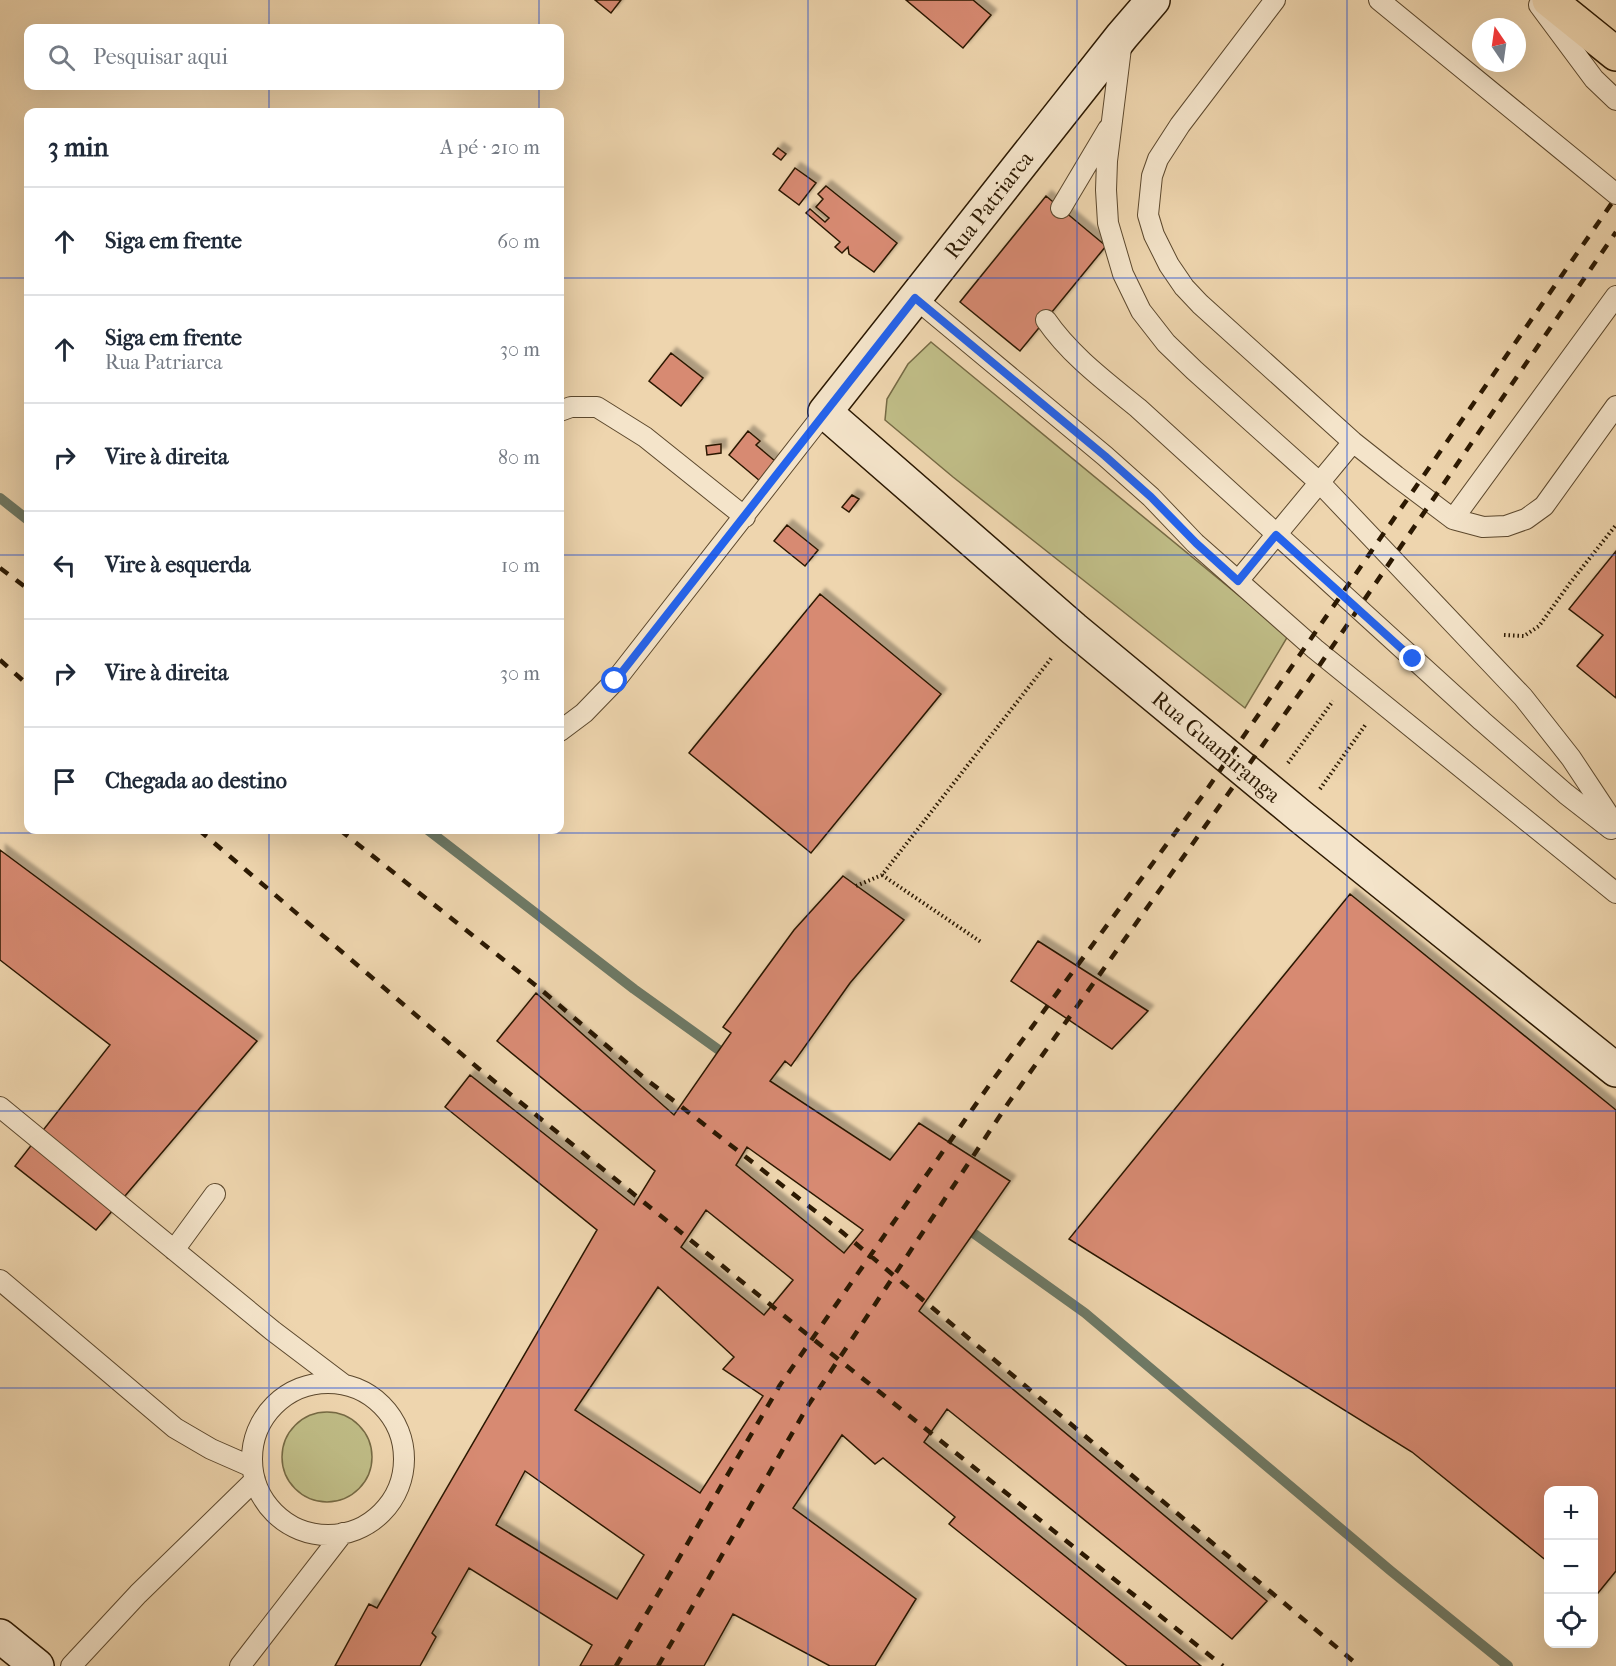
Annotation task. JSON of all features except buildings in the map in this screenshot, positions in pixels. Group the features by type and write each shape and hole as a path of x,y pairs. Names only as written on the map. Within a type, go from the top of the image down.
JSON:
{"highway":[{"path":"1549,0 1616,54"}],"street":[{"name":"Rua Patriarca","path":"825,412 1122,36 1153,0"},
{"name":"Rua Guamiranga","path":"825,412 1074,629 1269,790 1616,1070"},
{"path":"0,1636 37,1666"}],"lane":[{"path":"1275,0 1180,125 1158,159 1152,176 1148,215 1161,252 1184,287 1353,442 1453,519 1483,527 1506,526 1526,519 1544,506 1616,406"},
{"path":"1379,0 1616,194"},
{"path":"1536,0 1593,79 1616,100"},
{"path":"1122,36 1111,124 1106,190 1108,224 1124,274 1141,311 1173,350 1320,483 1523,698 1571,758 1616,826"},
{"path":"1060,208 1111,124"},
{"path":"1453,519 1616,296"},
{"path":"915,298 1105,456 1238,581 1350,677 1616,894"},
{"path":"1046,320 1058,338 1083,362 1138,408 1482,721 1566,794 1616,833"},
{"path":"564,410 571,407 597,407 645,437 745,517"},
{"path":"564,728 584,713 615,681 825,412"},
{"path":"1238,581 1353,442"},
{"path":"0,1107 273,1330 343,1384 364,1392 381,1404 395,1422 402,1443 404,1464 391,1501 378,1516 361,1527 343,1533 321,1534 299,1529 279,1517 264,1501 253,1474 253,1443 261,1420 276,1402 296,1389 319,1383 343,1384"},
{"path":"174,1250 215,1194"},
{"path":"0,1280 175,1428 253,1474"},
{"path":"71,1666 253,1474"},
{"path":"240,1666 343,1533"}],"path":[{"path":"856,886 882,875 1074,629"},
{"path":"1269,790 1350,677"},
{"path":"882,875 981,942"}],"shaded area":[{"path":"931,342 1288,636 1245,708 953,477 885,420 887,399 908,364"},
{"path":"327,1412 344,1415 359,1425 369,1440 372,1457 369,1474 359,1489 344,1499 327,1502 310,1499 295,1489 285,1474 282,1457 285,1440 295,1425 310,1415"}],"waterway":[{"path":"0,498 24,517"},
{"path":"433,834 634,989 730,1058"},
{"path":"962,1225 1085,1313 1391,1571 1508,1666"}],"railway":[{"path":"616,1666 780,1385 990,1084 1203,795 1616,197"},
{"path":"658,1666 809,1404 1009,1102 1319,666 1616,232"},
{"path":"0,568 24,586"},
{"path":"0,660 24,681"},
{"path":"204,834 478,1068 1223,1666"},
{"path":"345,834 539,988 642,1076 842,1232 1359,1666"}],"route":[{"path":"615,681 915,298 1105,456 1238,581 1276,535 1413,659"}]}
